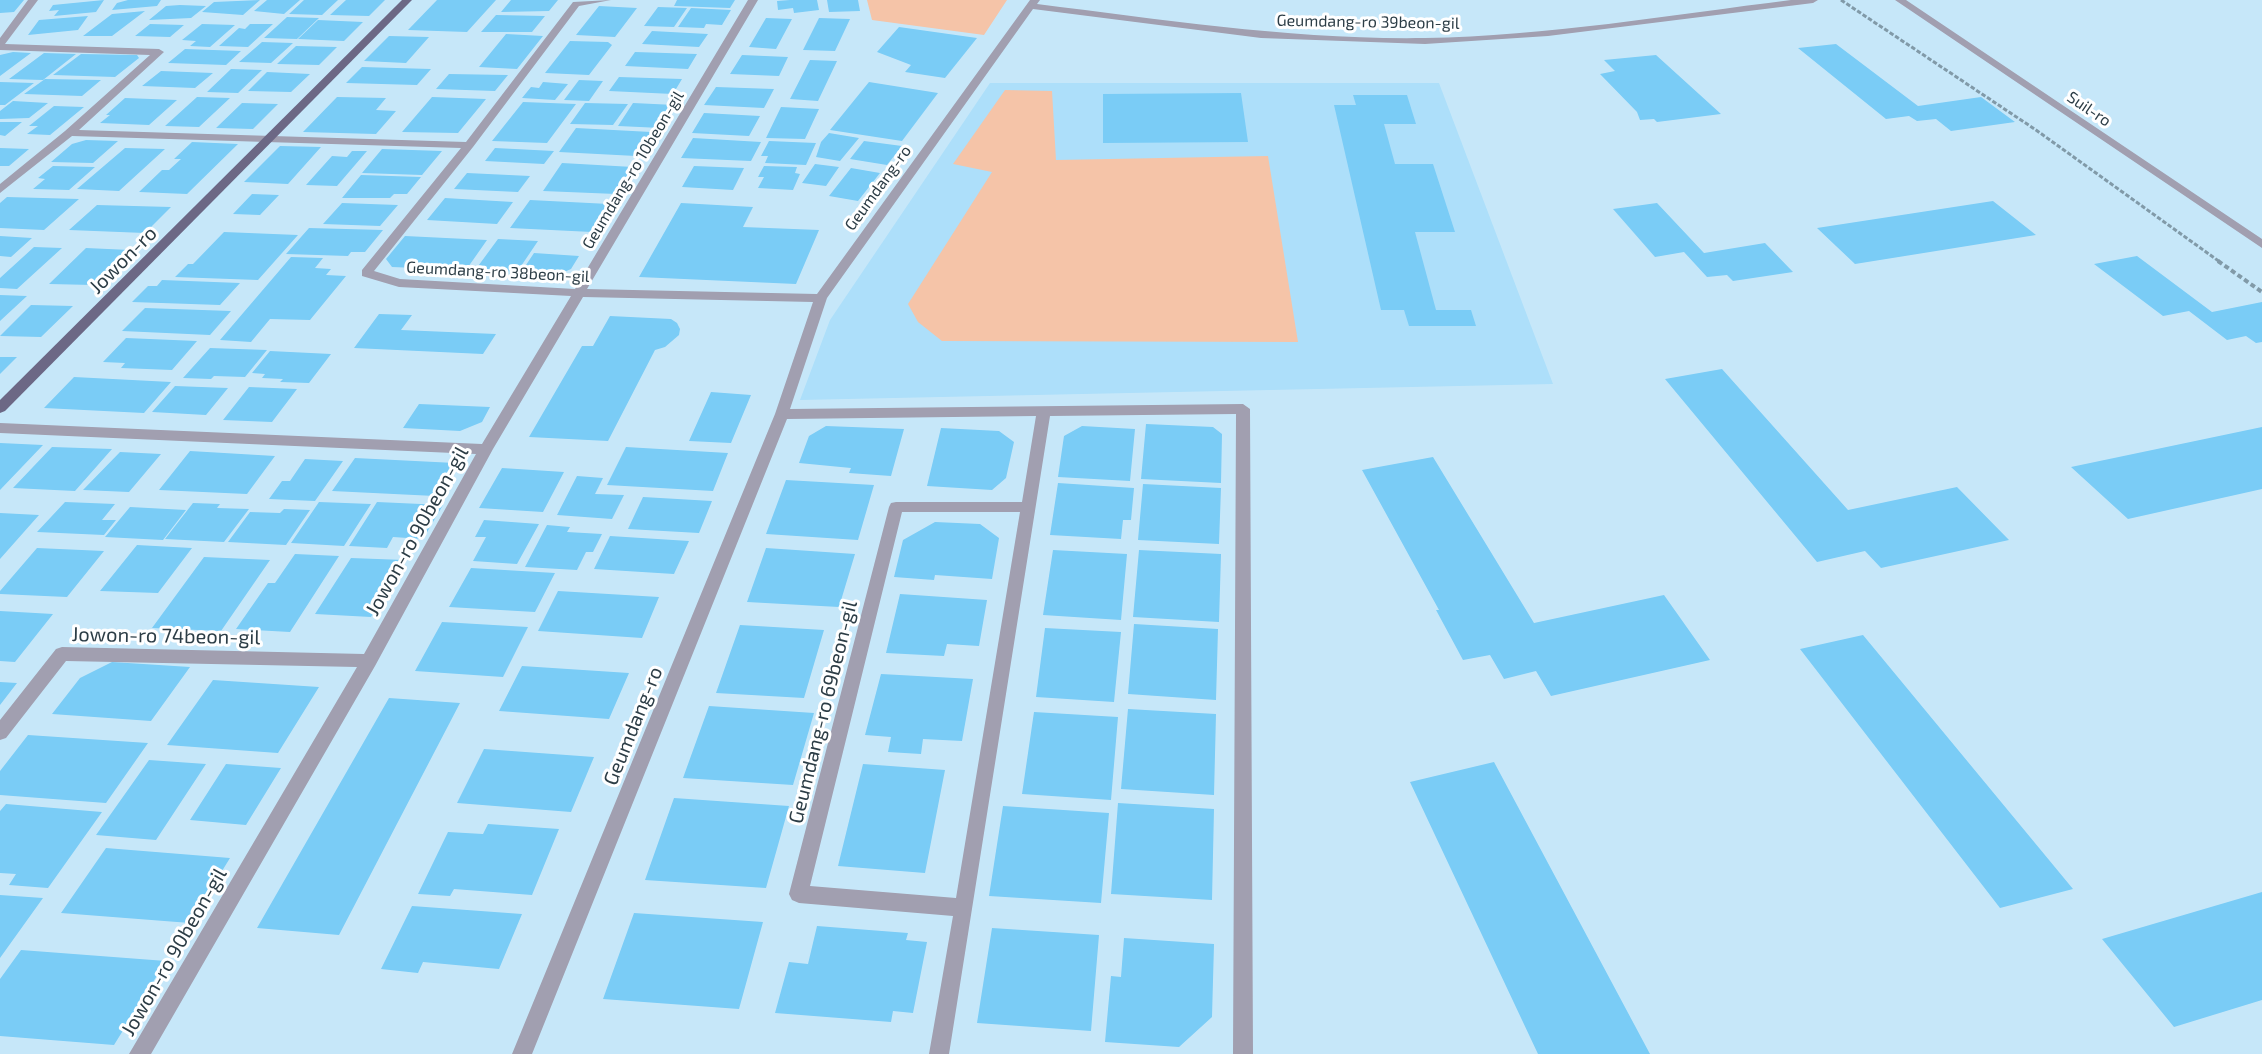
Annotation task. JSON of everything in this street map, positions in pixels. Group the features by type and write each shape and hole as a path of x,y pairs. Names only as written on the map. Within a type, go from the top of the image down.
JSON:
{"main road":[{"name":"Jowon-ro","path":"0,408 407,0"}],"street":[{"path":"0,46 33,0"},
{"name":"Geumdang-ro 38beon-gil","path":"606,0 576,4 469,145 366,273 399,283 579,293 821,298"},
{"name":"Geumdang-ro 10beon-gil","path":"486,449 753,0"},
{"name":"Geumdang-ro 39beon-gil","path":"1033,3 1261,35 1425,41 1548,33 1813,0"},
{"name":"Suil-ro","path":"1900,0 2262,244"},
{"name":"Geumdang-ro","path":"522,1054 782,414 821,298 1033,3"},
{"path":"0,46 159,52 69,133 0,190"},
{"path":"69,133 469,145"},
{"path":"782,414 1243,409 1243,1054"},
{"path":"939,1054 1044,412"},
{"name":"Jowon-ro 90beon-gil","path":"0,428 486,449 369,661 139,1054"},
{"name":"Geumdang-ro 69beon-gil","path":"964,908 799,894 896,507 1028,507"},
{"name":"Jowon-ro 74beon-gil","path":"0,733 62,654 369,661"}],"path":[{"path":"1841,0 2036,130 2262,292"}],"shaded area":[{"path":"867,0 1007,0 984,35 872,20"},
{"path":"990,83 1439,83 1553,384 800,400 830,320"},
{"path":"1005,90 1052,91 1056,160 1268,156 1298,342 942,341 918,322 908,304 992,172 953,164"}],"building":[{"path":"0,0 24,0 14,12 0,13"},
{"path":"104,0 96,12 54,16 59,10 49,11 53,5"},
{"path":"128,0 161,0 157,6 112,10 117,3"},
{"path":"260,0 243,15 202,12 214,2"},
{"path":"267,0 300,0 284,14 254,11"},
{"path":"304,0 338,0 322,15 289,14"},
{"path":"346,0 385,0 369,16 330,15"},
{"path":"437,0 496,0 467,32 408,30"},
{"path":"511,0 558,0 549,11 501,12"},
{"path":"677,0 735,0 730,8 674,6"},
{"path":"817,0 819,10 794,13 793,8 778,10 777,1"},
{"path":"827,0 858,0 860,11 829,12"},
{"path":"166,6 206,6 191,18 149,20"},
{"path":"599,6 637,8 615,37 576,35"},
{"path":"658,7 687,8 674,27 644,26"},
{"path":"691,8 731,10 722,25 706,24 704,28 678,27"},
{"path":"145,11 112,36 83,36 112,14"},
{"path":"496,15 545,16 532,32 481,32"},
{"path":"88,16 78,30 28,35 39,20"},
{"path":"287,17 319,18 297,39 264,38"},
{"path":"766,18 792,19 776,49 749,47"},
{"path":"819,18 850,19 835,51 803,50"},
{"path":"318,20 363,22 344,41 298,39"},
{"path":"150,24 184,25 170,37 135,36"},
{"path":"202,24 235,25 210,47 190,46 196,41 182,40"},
{"path":"250,24 273,24 248,47 219,46 239,28 245,29"},
{"path":"899,27 977,38 945,78 905,72 911,65 877,52"},
{"path":"652,31 708,34 699,47 642,44"},
{"path":"506,34 543,36 517,69 479,67"},
{"path":"389,36 429,37 406,63 364,61"},
{"path":"570,41 608,42 612,45 589,75 545,73"},
{"path":"262,42 293,43 271,63 239,62"},
{"path":"1836,44 1918,106 1981,97 2015,122 1951,131 1936,119 1917,121 1909,116 1886,119 1798,48"},
{"path":"296,46 337,47 319,65 277,64"},
{"path":"185,49 241,51 226,65 168,63"},
{"path":"13,52 31,53 0,76 0,55"},
{"path":"635,52 697,54 688,69 625,66"},
{"path":"44,53 76,54 43,80 9,79"},
{"path":"81,54 137,55 139,58 115,77 53,75"},
{"path":"742,55 788,57 779,76 730,74"},
{"path":"1656,55 1721,114 1657,122 1654,119 1640,120 1637,112 1600,74 1615,71 1604,60"},
{"path":"810,60 837,61 818,101 790,99"},
{"path":"362,67 431,69 417,85 346,83"},
{"path":"231,69 262,70 238,93 207,92"},
{"path":"161,71 213,73 195,88 142,86"},
{"path":"267,72 310,74 291,92 248,91"},
{"path":"449,74 508,75 495,91 436,89"},
{"path":"619,77 682,79 673,94 609,91"},
{"path":"45,79 101,80 82,96 24,94"},
{"path":"579,80 603,81 589,101 564,100"},
{"path":"0,82 34,83 5,105 0,105"},
{"path":"543,82 568,84 555,100 522,98 531,87 539,88"},
{"path":"869,82 938,93 902,141 830,130"},
{"path":"716,87 774,89 764,108 704,105"},
{"path":"1241,93 1248,142 1103,143 1103,94"},
{"path":"1353,95 1407,95 1416,124 1384,124 1395,164 1433,164 1455,232 1415,232 1436,310 1471,310 1476,326 1409,326 1404,310 1381,310 1334,105 1356,105"},
{"path":"197,97 230,98 199,127 165,126"},
{"path":"337,97 386,98 376,110 396,111 376,134 303,132"},
{"path":"432,97 486,99 458,133 402,132"},
{"path":"125,98 177,100 149,125 100,123"},
{"path":"13,101 48,103 29,118 0,119 0,111"},
{"path":"523,102 576,104 547,143 492,141"},
{"path":"242,103 278,104 253,129 216,128"},
{"path":"585,103 628,104 613,125 570,124"},
{"path":"633,103 675,105 661,128 618,126"},
{"path":"54,106 84,107 50,135 27,134 38,126 29,126"},
{"path":"781,107 819,109 805,139 766,138"},
{"path":"704,113 760,116 749,136 692,133"},
{"path":"0,122 22,122 5,136 0,135"},
{"path":"576,128 651,132 636,156 559,152"},
{"path":"829,133 859,138 840,161 816,157 821,142"},
{"path":"693,138 761,142 751,161 681,158"},
{"path":"86,140 118,141 93,163 51,162 72,144"},
{"path":"769,141 816,143 806,165 765,163 768,156 761,156"},
{"path":"864,141 902,146 887,165 850,159"},
{"path":"192,142 238,144 187,194 139,192 162,170 169,170 181,159 174,159"},
{"path":"280,146 321,147 288,184 244,182"},
{"path":"0,148 29,149 9,166 0,166"},
{"path":"125,148 165,149 119,191 77,189"},
{"path":"495,148 554,151 544,164 485,161"},
{"path":"382,149 442,151 422,175 362,173"},
{"path":"352,151 367,151 337,186 306,185 332,156 347,157"},
{"path":"562,163 633,167 616,194 543,191"},
{"path":"815,164 839,167 826,186 802,183"},
{"path":"53,166 95,167 69,190 33,189 45,179 38,178"},
{"path":"694,166 744,168 733,190 682,187"},
{"path":"764,166 797,167 795,173 800,174 793,190 758,188 764,177 758,177"},
{"path":"851,168 880,173 858,201 829,196"},
{"path":"467,173 530,176 518,192 454,189"},
{"path":"361,175 421,177 407,194 394,194 390,198 342,198"},
{"path":"252,194 279,195 260,215 233,214"},
{"path":"7,197 79,199 44,230 0,228 0,203"},
{"path":"445,198 513,202 497,224 427,220"},
{"path":"530,200 609,204 592,232 510,228"},
{"path":"1993,201 2036,235 1855,264 1817,228"},
{"path":"342,203 398,205 380,226 323,224"},
{"path":"681,203 753,207 743,227 819,230 796,284 639,277"},
{"path":"1657,203 1704,253 1765,243 1793,272 1733,281 1727,275 1707,277 1684,252 1655,257 1613,209"},
{"path":"97,205 171,207 145,233 69,230"},
{"path":"309,228 383,230 365,252 351,252 348,256 286,254"},
{"path":"224,232 298,235 258,280 175,277 188,264 193,264"},
{"path":"0,236 32,238 11,257 0,256"},
{"path":"405,236 487,240 466,270 392,267 386,259"},
{"path":"498,239 538,241 515,275 473,273"},
{"path":"34,247 62,248 17,289 0,288 0,278"},
{"path":"86,248 130,250 93,285 49,284"},
{"path":"534,253 579,256 571,269 551,278 518,277"},
{"path":"2137,256 2212,312 2262,302 2262,342 2256,343 2246,336 2227,340 2189,311 2163,316 2094,264"},
{"path":"291,257 323,258 315,268 331,269 326,275 346,276 310,320 270,319 251,342 220,340"},
{"path":"162,280 240,283 220,305 132,302 148,286 157,286"},
{"path":"0,295 27,296 0,321"},
{"path":"31,305 73,306 41,337 0,336"},
{"path":"145,308 231,311 210,335 122,331"},
{"path":"379,314 412,315 401,330 496,334 483,354 354,348"},
{"path":"610,316 671,319 680,329 679,335 665,347 655,350 608,441 529,437 582,346 593,346"},
{"path":"126,338 197,341 172,370 121,368 125,363 103,362"},
{"path":"210,348 267,350 245,377 183,378"},
{"path":"270,351 331,354 309,383 280,382 283,379 262,378 265,374 252,373"},
{"path":"0,357 17,357 0,374"},
{"path":"1722,369 1848,510 1957,487 2009,540 1881,568 1865,551 1817,562 1665,379"},
{"path":"74,377 171,382 144,413 44,408"},
{"path":"175,386 228,388 206,415 152,412"},
{"path":"249,387 297,389 272,422 223,420"},
{"path":"711,392 751,395 731,443 689,441"},
{"path":"419,404 490,407 482,422 460,431 403,428"},
{"path":"1146,424 1213,427 1222,434 1221,483 1141,479"},
{"path":"826,426 904,429 891,476 849,473 851,468 799,463 809,436"},
{"path":"1082,426 1135,429 1130,481 1058,477 1064,436"},
{"path":"2262,427 2262,489 2128,519 2071,467"},
{"path":"941,428 999,431 1014,442 1006,478 992,490 927,486"},
{"path":"0,443 43,445 0,490"},
{"path":"52,447 112,449 75,491 13,488"},
{"path":"626,447 728,453 713,491 607,485"},
{"path":"190,451 275,456 247,494 159,490"},
{"path":"120,452 161,454 129,492 83,490"},
{"path":"1433,457 1534,623 1664,595 1710,660 1551,696 1536,671 1504,679 1490,655 1463,660 1436,610 1439,610 1362,470"},
{"path":"355,458 455,463 435,496 332,491"},
{"path":"305,459 343,461 315,501 269,499 282,481 290,481"},
{"path":"502,468 564,472 543,512 479,508"},
{"path":"577,476 603,478 595,494 624,495 612,519 557,515"},
{"path":"786,480 874,485 858,540 766,534"},
{"path":"1058,483 1134,488 1131,520 1123,520 1121,539 1050,535"},
{"path":"1143,484 1221,488 1219,544 1138,540"},
{"path":"643,497 712,501 699,533 628,529"},
{"path":"65,502 115,504 102,520 116,520 104,535 37,532"},
{"path":"319,502 371,504 344,546 291,543"},
{"path":"377,502 443,505 423,539 393,537 387,548 349,546"},
{"path":"193,503 220,504 217,508 249,509 224,542 165,539"},
{"path":"130,507 186,510 163,540 105,537"},
{"path":"284,509 310,510 286,545 228,542 250,512 280,513"},
{"path":"0,513 39,515 0,559"},
{"path":"484,520 539,524 517,564 473,561 486,537 475,537"},
{"path":"935,522 980,524 999,538 992,579 935,575 934,580 894,577 903,540"},
{"path":"547,525 570,527 567,532 602,534 593,552 586,552 577,570 525,567"},
{"path":"610,536 689,541 674,574 594,569"},
{"path":"137,545 192,548 158,593 100,591"},
{"path":"37,548 104,551 67,597 0,594 0,591"},
{"path":"766,548 855,554 839,607 747,602"},
{"path":"1053,550 1127,554 1121,620 1043,615"},
{"path":"1139,550 1221,554 1219,622 1133,617"},
{"path":"295,554 339,556 290,632 236,629 268,583 275,583"},
{"path":"204,557 270,560 221,631 152,628"},
{"path":"351,558 404,560 371,617 315,614"},
{"path":"471,568 555,573 535,612 449,607"},
{"path":"558,591 659,597 642,638 538,631"},
{"path":"900,594 987,600 979,646 947,644 944,656 886,653"},
{"path":"0,611 53,614 15,662 0,661"},
{"path":"442,622 528,627 503,677 415,671"},
{"path":"1134,624 1218,629 1216,700 1128,694"},
{"path":"740,625 824,630 804,698 716,693"},
{"path":"1045,628 1121,632 1114,702 1036,697"},
{"path":"1863,635 2073,889 2000,908 1800,649"},
{"path":"112,662 190,667 151,721 52,714 80,678"},
{"path":"522,666 629,673 609,719 499,711"},
{"path":"881,674 973,679 962,741 923,739 921,754 888,752 891,737 865,735"},
{"path":"213,680 319,687 278,753 167,745"},
{"path":"0,682 17,683 0,705"},
{"path":"389,698 460,703 339,935 257,928"},
{"path":"709,706 814,713 793,785 683,778"},
{"path":"1128,709 1216,714 1214,795 1121,789"},
{"path":"1034,712 1118,717 1111,800 1022,794"},
{"path":"28,735 148,743 106,803 0,795 0,771"},
{"path":"484,749 594,757 571,812 457,803"},
{"path":"149,760 206,764 156,840 96,835"},
{"path":"1494,762 1650,1054 1538,1054 1410,782"},
{"path":"226,764 281,768 246,825 190,820"},
{"path":"863,764 945,770 925,873 838,866"},
{"path":"674,798 789,806 766,888 645,880"},
{"path":"1118,803 1214,809 1212,900 1111,894"},
{"path":"6,804 102,812 48,888 9,885 16,874 0,873 0,811"},
{"path":"1003,806 1109,813 1101,903 989,896"},
{"path":"488,824 559,829 532,895 454,889 450,896 418,894 448,832 483,834"},
{"path":"106,848 230,858 190,923 61,913"},
{"path":"2262,892 2262,1000 2174,1027 2102,939"},
{"path":"0,895 43,898 0,958"},
{"path":"412,906 522,914 499,969 423,962 418,973 381,969"},
{"path":"634,913 763,922 739,1009 603,999"},
{"path":"817,926 908,933 906,940 927,942 913,1013 893,1011 891,1022 775,1013 789,962 808,964"},
{"path":"992,928 1099,935 1091,1031 977,1023"},
{"path":"1124,938 1214,944 1212,1017 1179,1047 1105,1042 1111,976 1121,977"},
{"path":"21,950 166,961 114,1045 0,1036 0,979"}]}
